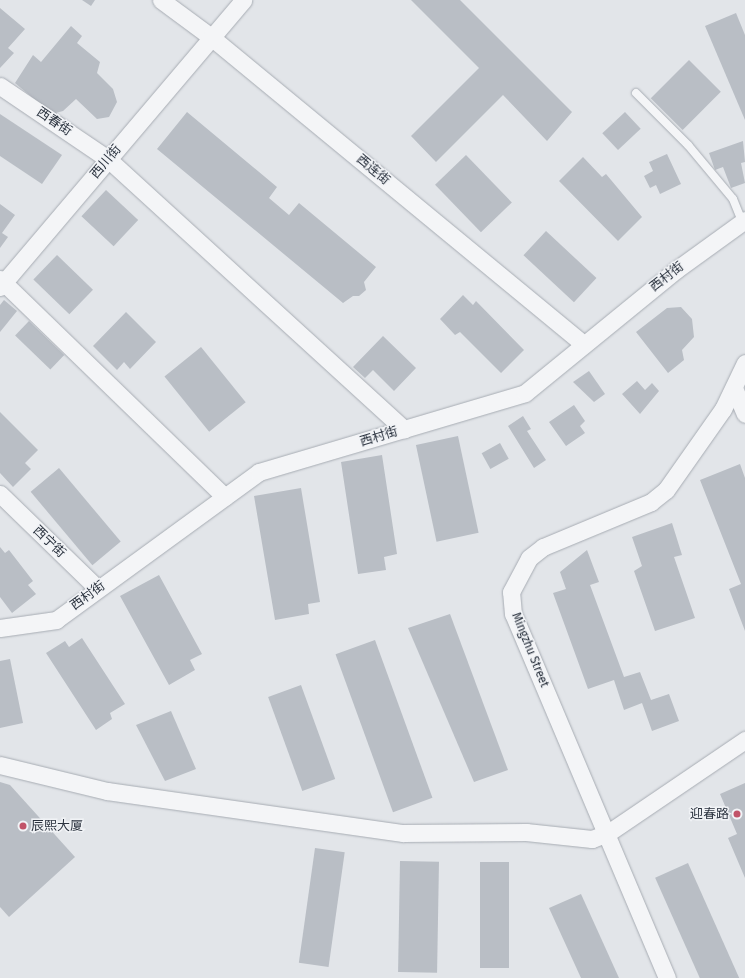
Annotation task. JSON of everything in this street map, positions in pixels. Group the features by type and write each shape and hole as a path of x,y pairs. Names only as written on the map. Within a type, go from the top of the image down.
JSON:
{"street":[{"name":"西连街","path":"161,0 211,37 583,344"},
{"name":"西川街","path":"1,283 243,0"},
{"name":"西春街","path":"0,86 108,159 404,429"},
{"name":"西村街","path":"0,628 56,620 259,472 525,393 583,344 744,220"},
{"path":"1,283 225,497"},
{"name":"Mingzhu Street","path":"667,978 608,833 514,614 511,592 529,558 543,547 651,502 666,490 734,388 745,363"},
{"path":"734,388 745,414"},
{"name":"西宁街","path":"0,494 98,589"},
{"path":"0,765 107,791 403,833 526,832 592,839 608,833 745,740"}],"lane":[{"path":"636,92 688,145 733,199 744,220"}],"building":[{"path":"82,0 95,0 91,6"},
{"path":"411,0 460,0 572,112 547,141 503,95 436,162 411,136 479,68"},
{"path":"0,8 25,29 8,48 14,53 0,68"},
{"path":"736,13 745,35 745,120 705,26"},
{"path":"71,26 82,36 77,43 100,62 97,73 113,89 117,102 109,117 97,119 76,99 63,111 52,114 15,83 33,55 41,62"},
{"path":"689,60 721,92 683,130 651,98"},
{"path":"187,112 277,187 269,198 289,215 299,203 376,267 364,282 366,290 359,296 353,296 343,303 157,149"},
{"path":"625,112 641,129 618,150 602,133"},
{"path":"0,114 62,155 42,184 0,156"},
{"path":"743,141 745,162 741,163 745,183 731,188 723,167 715,170 709,153"},
{"path":"667,154 681,184 660,194 656,185 650,188 644,176 653,171 649,162"},
{"path":"466,155 512,202 481,232 435,185"},
{"path":"583,157 602,177 606,174 642,217 618,241 559,181"},
{"path":"106,190 138,220 114,246 81,216"},
{"path":"0,204 15,215 2,233 8,237 0,248"},
{"path":"546,231 596,278 574,302 523,255"},
{"path":"57,255 93,290 69,314 33,279"},
{"path":"463,295 473,305 476,301 524,350 501,373 460,332 455,335 440,319"},
{"path":"4,300 17,311 0,332 0,305"},
{"path":"681,307 692,319 694,337 682,350 684,360 668,373 636,332 667,308"},
{"path":"126,312 156,342 130,369 124,362 117,370 93,346"},
{"path":"29,321 64,355 50,369 15,335"},
{"path":"383,336 416,368 394,391 373,370 365,378 353,367"},
{"path":"201,347 246,402 209,432 164,377"},
{"path":"589,371 605,394 594,402 573,382"},
{"path":"637,381 645,390 652,383 659,391 640,414 622,394"},
{"path":"574,405 585,421 580,426 585,433 566,446 549,422"},
{"path":"0,412 38,450 25,463 31,469 13,487 0,473"},
{"path":"523,416 531,429 527,431 546,460 534,468 508,426"},
{"path":"458,436 479,533 437,542 416,445"},
{"path":"500,443 509,459 490,469 482,453"},
{"path":"382,455 397,554 384,557 386,570 358,574 341,462"},
{"path":"740,464 745,478 745,631 729,589 741,584 700,480"},
{"path":"59,468 121,542 92,565 31,492"},
{"path":"301,488 320,602 308,604 309,614 275,620 254,496"},
{"path":"672,523 682,555 674,557 695,618 655,631 634,571 642,566 632,537"},
{"path":"0,547 5,553 9,550 33,581 28,585 36,594 12,613 0,597"},
{"path":"587,550 599,582 590,585 624,677 640,672 651,700 669,694 679,721 652,731 642,703 624,710 614,680 588,689 553,593 566,589 560,572"},
{"path":"159,575 202,654 190,660 195,670 169,685 120,596"},
{"path":"450,614 508,770 474,782 408,628"},
{"path":"82,638 125,704 110,713 112,719 96,730 46,653 65,641 69,647"},
{"path":"375,640 432,798 393,812 336,654"},
{"path":"10,659 23,723 0,728 0,661"},
{"path":"301,685 335,779 302,791 268,697"},
{"path":"171,711 196,769 165,781 136,725"},
{"name":"辰熙大厦","path":"0,782 10,785 75,857 9,917 0,907"},
{"name":"迎春路","path":"745,783 745,878 728,838 737,834 720,794"},
{"path":"315,848 345,852 329,967 299,963"},
{"path":"400,861 439,862 437,973 398,972"},
{"path":"480,862 509,862 509,968 480,968"},
{"path":"688,863 739,978 700,978 655,878"},
{"path":"581,894 619,978 581,978 549,908"}],"place":[{"name":"迎春路","path":"737,814"},
{"name":"辰熙大厦","path":"23,826"}]}
